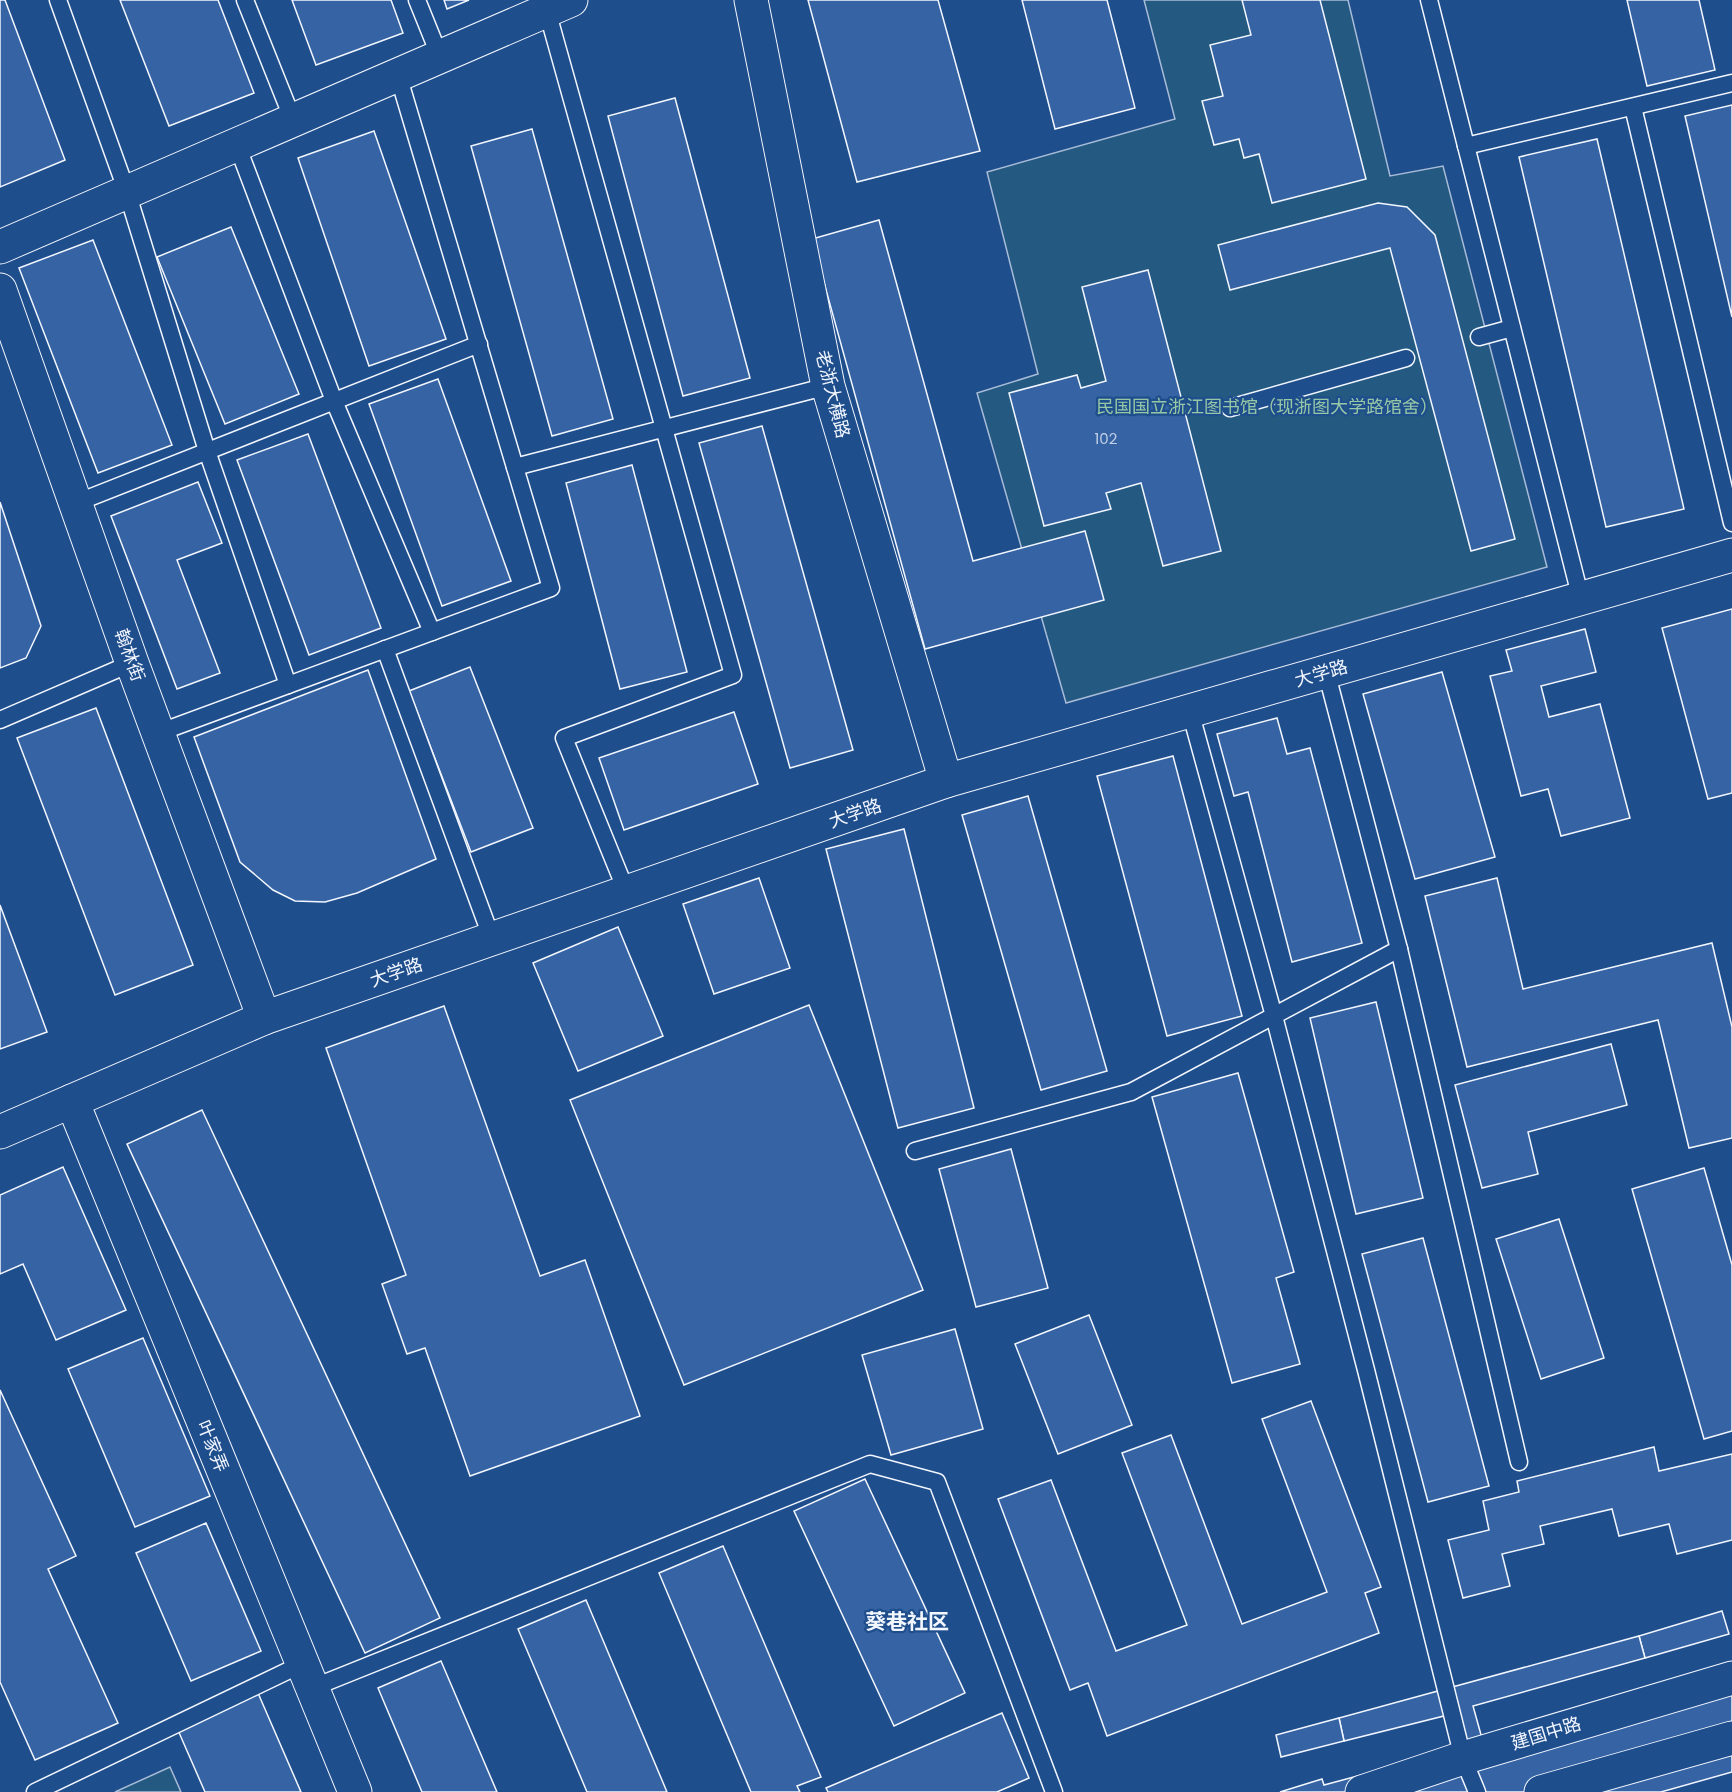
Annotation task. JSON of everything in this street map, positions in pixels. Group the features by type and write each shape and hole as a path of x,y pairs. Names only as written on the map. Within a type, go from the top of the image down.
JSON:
{"street":[{"name":"老浙大横路","path":"751,0 828,386 946,781"},
{"path":"0,247 440,57 555,4"},
{"name":"翰林街","path":"0,290 132,663 264,1018"},
{"name":"大学路","path":"0,1132 264,1018 946,781 1732,555"},
{"name":"叶家弄","path":"72,1101 355,1792"},
{"name":"建国中路","path":"1362,1792 1463,1758 1732,1678"},
{"path":"1541,1792 1732,1738"}],"lane":[{"path":"58,0 127,192 207,451 288,685"},
{"path":"245,0 293,120"},
{"path":"417,0 440,57"},
{"path":"1429,0 1581,599"},
{"path":"555,4 663,429 733,675 564,738 627,892"},
{"path":"158,733 551,588 398,75"},
{"path":"1466,146 1732,83"},
{"path":"1633,106 1732,523"},
{"path":"237,144 334,401 432,632"},
{"path":"1479,337 1512,328"},
{"path":"76,503 479,344"},
{"path":"1230,408 1406,358"},
{"path":"515,467 828,386"},
{"path":"385,649 492,939"},
{"path":"0,720 132,663"},
{"path":"1326,671 1399,948 1519,1462"},
{"path":"1190,711 1274,1016 1463,1758 1477,1792"},
{"path":"915,1151 1131,1092 1399,948"},
{"path":"35,1792 307,1676 870,1464 937,1482 1054,1792"}],"green space":[{"name":"民国国立浙江图书馆（现浙图大学路馆舍）","path":"1144,0 1348,0 1390,176 1443,166 1547,567 1066,703 977,393 1038,374 987,172 1175,119"},
{"path":"170,1767 181,1792 115,1792"}],"building":[{"path":"0,0 5,0 65,160 0,187"},
{"path":"120,0 218,0 254,93 169,126"},
{"path":"292,0 391,0 403,33 316,65"},
{"path":"444,0 469,0 447,9"},
{"path":"808,0 938,0 980,151 857,182"},
{"path":"1022,0 1107,0 1135,108 1055,129"},
{"path":"1242,0 1320,0 1366,179 1272,203 1259,154 1244,158 1239,139 1214,145 1202,101 1223,96 1210,45 1251,35"},
{"path":"1627,0 1699,0 1715,70 1647,86"},
{"path":"675,98 750,378 683,396 608,116"},
{"path":"1732,105 1732,317 1685,116"},
{"path":"532,129 613,419 552,436 471,146"},
{"path":"374,131 446,339 369,366 298,158"},
{"path":"1597,139 1684,509 1606,527 1519,157"},
{"path":"1378,203 1407,207 1435,235 1515,539 1471,551 1390,248 1230,290 1218,245"},
{"path":"879,220 973,561 1085,531 1104,600 925,649 812,239"},
{"path":"231,227 299,394 225,424 157,257"},
{"path":"93,240 172,445 98,473 19,268"},
{"path":"1148,270 1221,551 1163,566 1141,483 1106,493 1111,509 1044,526 1009,393 1077,375 1081,388 1106,381 1082,287"},
{"path":"438,379 511,581 442,606 369,404"},
{"path":"762,426 853,750 790,768 699,443"},
{"path":"308,434 381,628 309,655 237,460"},
{"path":"632,465 687,672 620,689 566,483"},
{"path":"198,482 222,543 177,560 220,673 177,689 111,516"},
{"path":"0,502 41,626 26,658 0,668"},
{"path":"1732,609 1732,793 1708,799 1662,628"},
{"path":"1585,629 1596,672 1541,686 1549,717 1600,704 1630,818 1561,836 1548,789 1521,796 1490,676 1512,671 1506,650"},
{"path":"470,667 533,828 471,852 409,691"},
{"path":"368,670 436,859 357,893 325,902 295,901 273,890 240,862 194,737"},
{"path":"1442,672 1495,857 1415,879 1363,694"},
{"path":"96,708 193,965 115,995 17,738"},
{"path":"734,712 758,784 624,830 599,758"},
{"path":"1277,718 1287,754 1310,748 1362,943 1292,962 1248,792 1234,796 1217,734"},
{"path":"1173,756 1242,1016 1167,1036 1097,776"},
{"path":"1028,796 1107,1071 1041,1090 962,815"},
{"path":"904,829 974,1108 898,1128 826,849"},
{"path":"759,878 790,968 714,994 683,904"},
{"path":"1497,878 1523,989 1712,943 1732,1027 1732,1138 1689,1148 1658,1020 1467,1067 1425,896"},
{"path":"0,905 47,1032 0,1049"},
{"path":"618,927 663,1036 578,1071 533,963"},
{"path":"1376,1002 1423,1198 1356,1214 1310,1018"},
{"path":"809,1005 923,1290 684,1385 570,1100"},
{"path":"444,1006 540,1276 585,1260 640,1416 470,1476 425,1348 407,1354 382,1284 406,1275 326,1048"},
{"path":"1611,1044 1627,1105 1528,1132 1538,1174 1482,1188 1455,1085"},
{"path":"1238,1073 1294,1272 1276,1278 1300,1364 1232,1383 1152,1097"},
{"path":"202,1110 440,1618 365,1653 127,1144"},
{"path":"1011,1149 1048,1288 976,1307 939,1169"},
{"path":"63,1167 126,1310 56,1340 23,1264 0,1274 0,1195"},
{"path":"1704,1168 1732,1265 1732,1431 1704,1439 1632,1189"},
{"path":"1559,1219 1604,1358 1541,1379 1496,1239"},
{"path":"1423,1238 1489,1486 1428,1502 1362,1254"},
{"path":"1089,1315 1132,1425 1058,1454 1015,1344"},
{"path":"955,1329 983,1429 891,1455 862,1355"},
{"path":"143,1338 210,1496 135,1527 68,1369"},
{"path":"0,1390 76,1556 48,1569 118,1723 35,1760 0,1682"},
{"path":"1311,1401 1381,1587 1365,1593 1379,1633 1107,1736 1088,1683 1070,1690 998,1499 1051,1480 1116,1651 1187,1625 1122,1453 1171,1435 1242,1624 1327,1592 1262,1419"},
{"path":"1654,1447 1659,1471 1732,1454 1732,1540 1677,1554 1669,1524 1619,1536 1612,1509 1540,1526 1544,1544 1502,1554 1510,1586 1463,1598 1448,1540 1489,1530 1483,1501 1519,1492 1517,1481"},
{"path":"865,1479 965,1693 894,1726 794,1511"},
{"path":"206,1523 261,1651 191,1681 136,1553"},
{"path":"723,1546 821,1777 797,1786 800,1792 751,1792 659,1573"},
{"path":"586,1600 667,1792 587,1792 518,1629"},
{"path":"1722,1611 1729,1634 1645,1658 1639,1636"},
{"path":"1639,1636 1645,1658 1473,1706 1483,1742 1732,1670 1732,1772 1661,1792 1280,1792 1322,1779 1324,1785 1454,1750 1444,1716 1344,1741 1339,1718"},
{"path":"441,1661 497,1792 422,1792 378,1688"},
{"path":"258,1693 301,1792 205,1792 177,1728"},
{"path":"1002,1713 1029,1778 997,1792 828,1792 826,1788"},
{"path":"1339,1718 1344,1741 1281,1757 1276,1735"}],"district":[{"name":"葵巷社区","path":"907,1621"}]}
